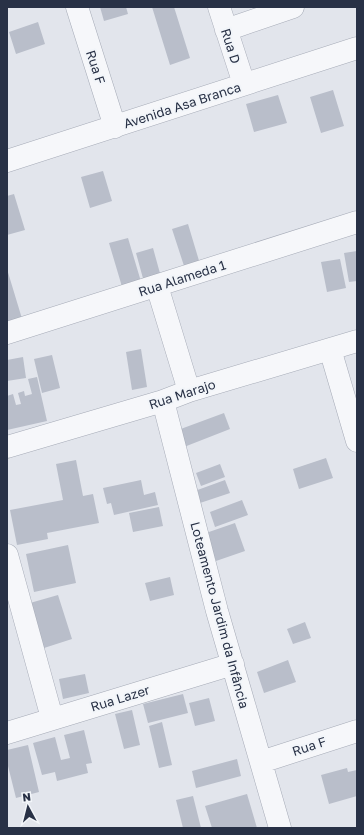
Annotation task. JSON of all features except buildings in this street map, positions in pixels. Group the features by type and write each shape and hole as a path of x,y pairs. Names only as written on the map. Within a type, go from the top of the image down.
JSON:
{"street":[{"name":"Rua F","path":"78,7 115,126"},
{"name":"Rua D","path":"219,7 244,84"},
{"path":"226,30 293,7"},
{"name":"Avenida Asa Branca","path":"7,161 357,48"},
{"name":"Rua Alameda 1","path":"7,333 357,222"},
{"path":"157,286 189,391"},
{"name":"Rua Marajo","path":"7,447 357,341"},
{"path":"330,349 357,441"},
{"name":"Loteamento Jardim da Infância","path":"163,401 217,611 280,828"},
{"path":"7,555 52,718"},
{"name":"Rua Lazer","path":"7,733 52,718 233,664"},
{"name":"Rua F","path":"261,762 357,731"}]}
